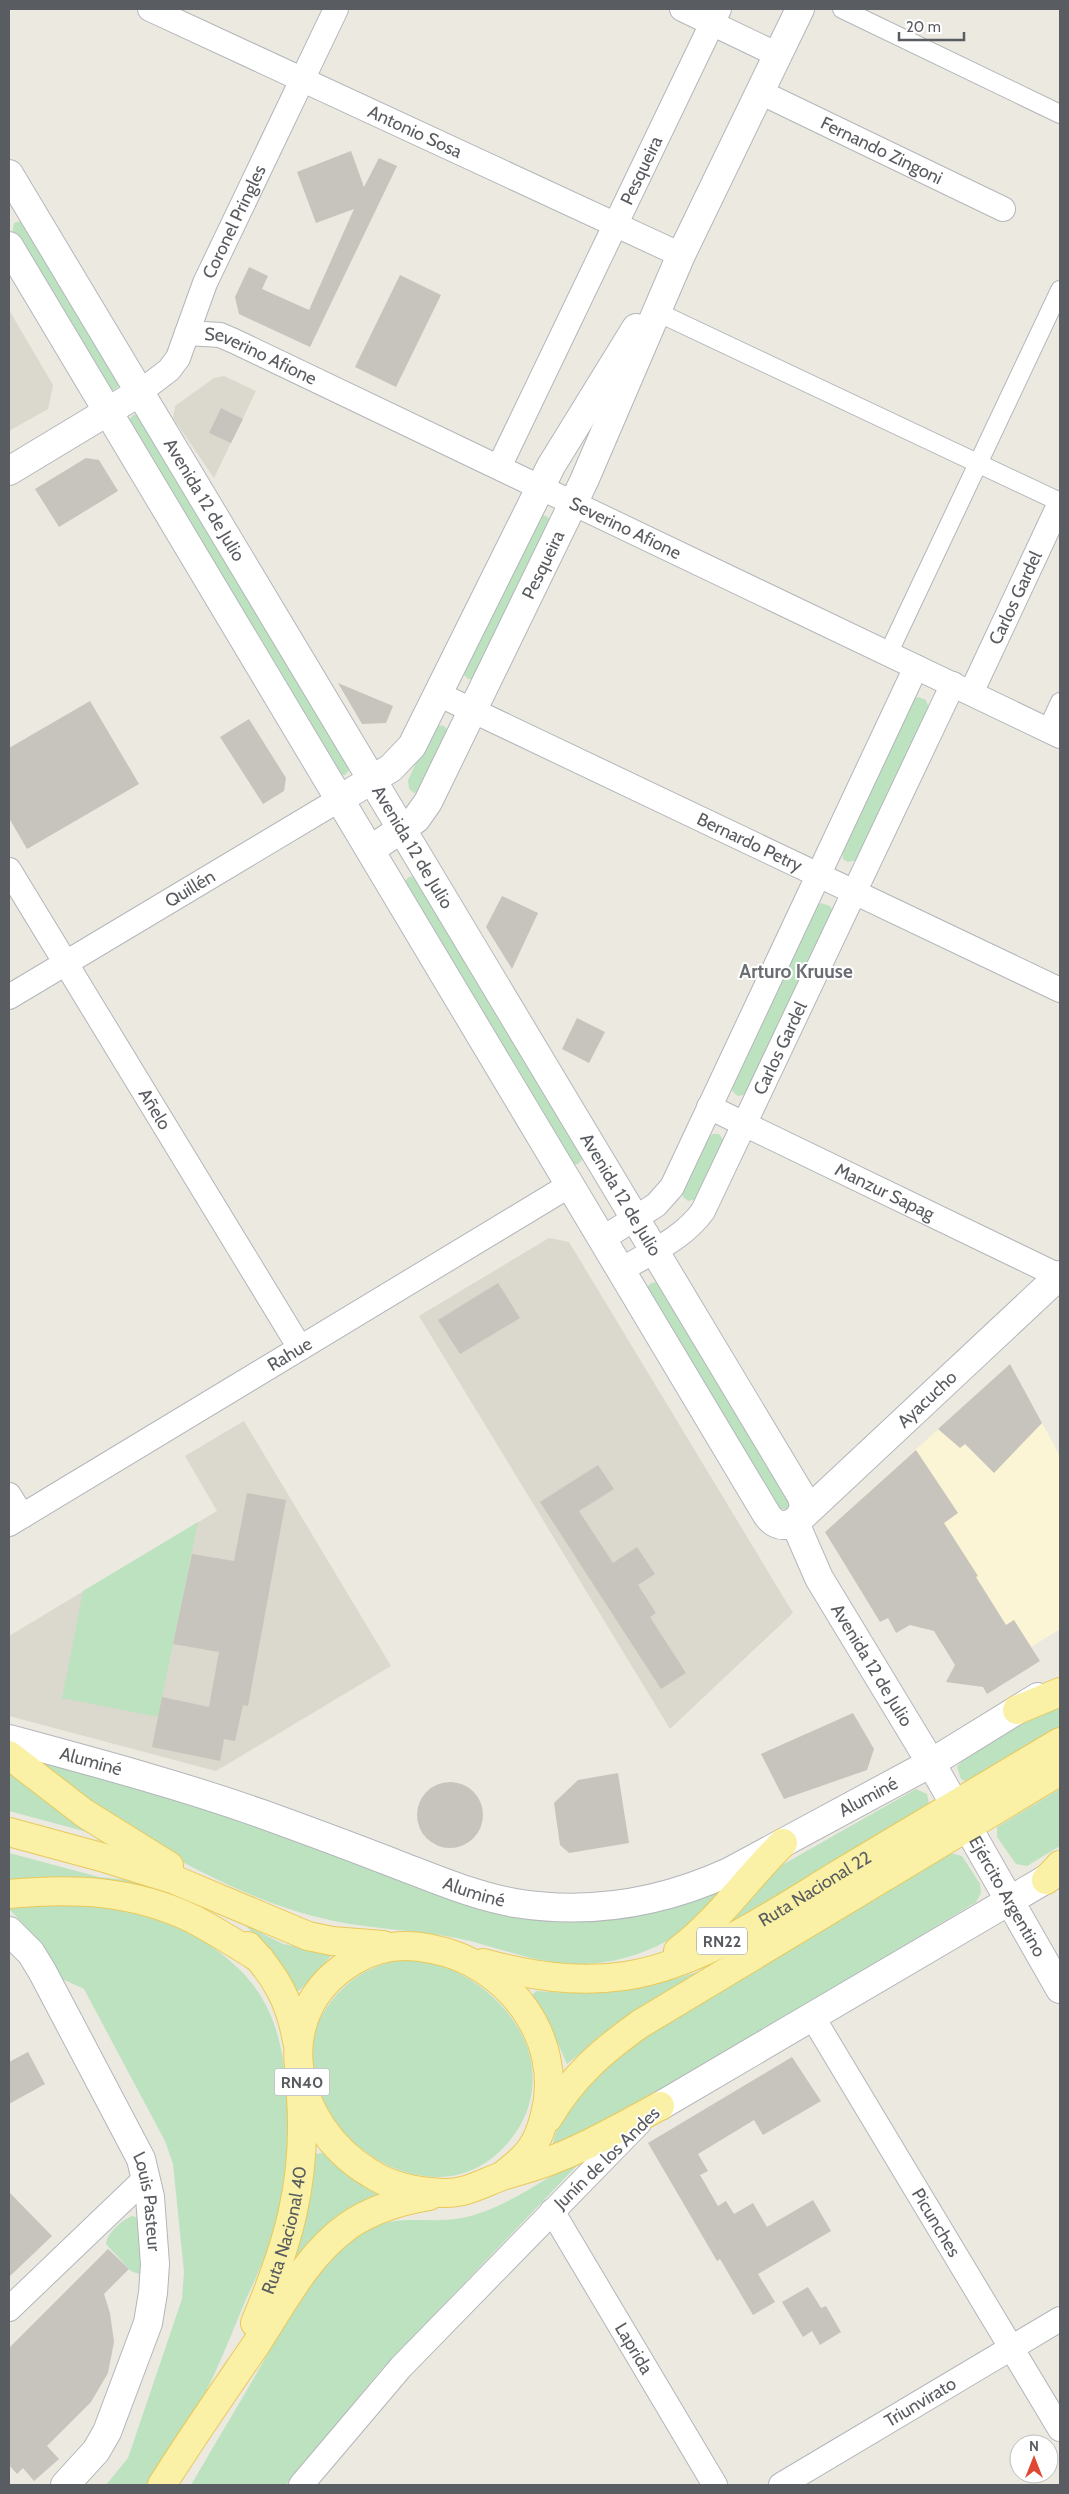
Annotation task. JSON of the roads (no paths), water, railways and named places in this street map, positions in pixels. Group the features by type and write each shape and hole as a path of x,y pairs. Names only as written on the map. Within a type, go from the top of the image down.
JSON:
{"main road":[{"path":"1017,1710 1060,1692"},
{"name":"Ruta Nacional 22","path":"542,2127 576,2077 594,2058 624,2035 961,1816 1060,1742"},
{"path":"9,1756 108,1829 238,1906"},
{"name":"Ruta Nacional 22","path":"462,1957 540,1977 570,1980 627,1976 656,1968 711,1947 961,1816 1060,1772"},
{"name":"Ruta Nacional 40","path":"9,1832 132,1866 207,1892 308,1936 332,1941 398,1946"},
{"path":"656,1968 701,1933 783,1843"},
{"name":"Ruta Nacional 40","path":"132,1866 196,1901 220,1920 260,1959 287,1999 299,2059 303,2136 298,2196 291,2224 269,2289 230,2382"},
{"path":"9,1894 69,1890 133,1898 194,1919 260,1959"},
{"name":"RN40","path":"398,1946 417,1946 462,1957 484,1968 501,1982 530,2017 541,2038 550,2080 548,2104 542,2127 531,2149 518,2164 502,2176 464,2191 445,2193 419,2191 394,2185 370,2173 348,2157 329,2138 314,2118 304,2095 299,2059 301,2028 308,2009 330,1978 362,1956 398,1946"},
{"path":"502,2176 566,2155 660,2106"},
{"name":"Ruta Nacional 40","path":"162,2485 307,2269 328,2243 347,2226 384,2207 445,2193"},
{"path":"171,2485 184,2450"}],"street":[{"name":"Antonio Sosa","path":"150,9 681,255"},
{"name":"Coronel Pringles","path":"9,471 140,392 169,370 180,352 205,282 336,9"},
{"path":"682,9 716,16 778,55"},
{"name":"Pesqueira","path":"370,850 416,819 428,802 573,503 681,255 800,9"},
{"path":"842,9 1060,114"},
{"name":"Pesqueira","path":"499,467 716,16"},
{"name":"Fernando Zingoni","path":"760,92 1003,210"},
{"name":"Avenida 12 de Julio","path":"9,246 767,1515 776,1524 789,1525 795,1523 804,1508 802,1497 140,392 13,189"},
{"name":"Pesqueira","path":"372,780 406,754 438,694 540,487 577,422 681,255"},
{"path":"888,654 1060,290"},
{"path":"657,312 1060,503"},
{"name":"Severino Afione","path":"187,333 220,335 234,341 1054,733"},
{"name":"Carlos Gardel","path":"621,1270 687,1229 703,1212 855,892 1060,503"},
{"path":"602,1239 656,1205 667,1194 916,667"},
{"name":"Bernardo Petry","path":"438,694 1060,990"},
{"path":"1054,733 1060,702"},
{"name":"Quillén","path":"9,997 372,780"},
{"name":"Añelo","path":"9,870 300,1348"},
{"name":"Manzur Sapag","path":"709,1107 1060,1276"},
{"name":"Rahue","path":"15,1520 570,1185"},
{"name":"Ayacucho","path":"795,1523 1060,1276"},
{"path":"9,1495 15,1520"},
{"name":"Avenida 12 de Julio","path":"795,1523 819,1578 961,1816"},
{"name":"Aluminé","path":"9,1739 237,1806 318,1834 456,1887 515,1903 574,1908 608,1906 641,1901 701,1885 930,1763 1060,1684"},
{"name":"Ejército Argentino","path":"961,1816 1060,1989"},
{"name":"Junín de los Andes","path":"307,2483 401,2367 636,2125 660,2106 1009,1902 1055,1872"},
{"name":"Louis Pasteur","path":"9,1931 31,1953 42,1971 134,2144 147,2177 155,2264 154,2293 148,2323 107,2432 96,2451 65,2485"},
{"name":"Picunches","path":"812,2016 1060,2429"},
{"path":"9,2309 147,2177"},
{"name":"Laprida","path":"552,2211 716,2485"},
{"name":"Triunvirato","path":"781,2485 1060,2319"}],"district":[{"name":"Arturo Kruuse","path":"796,971"}]}
